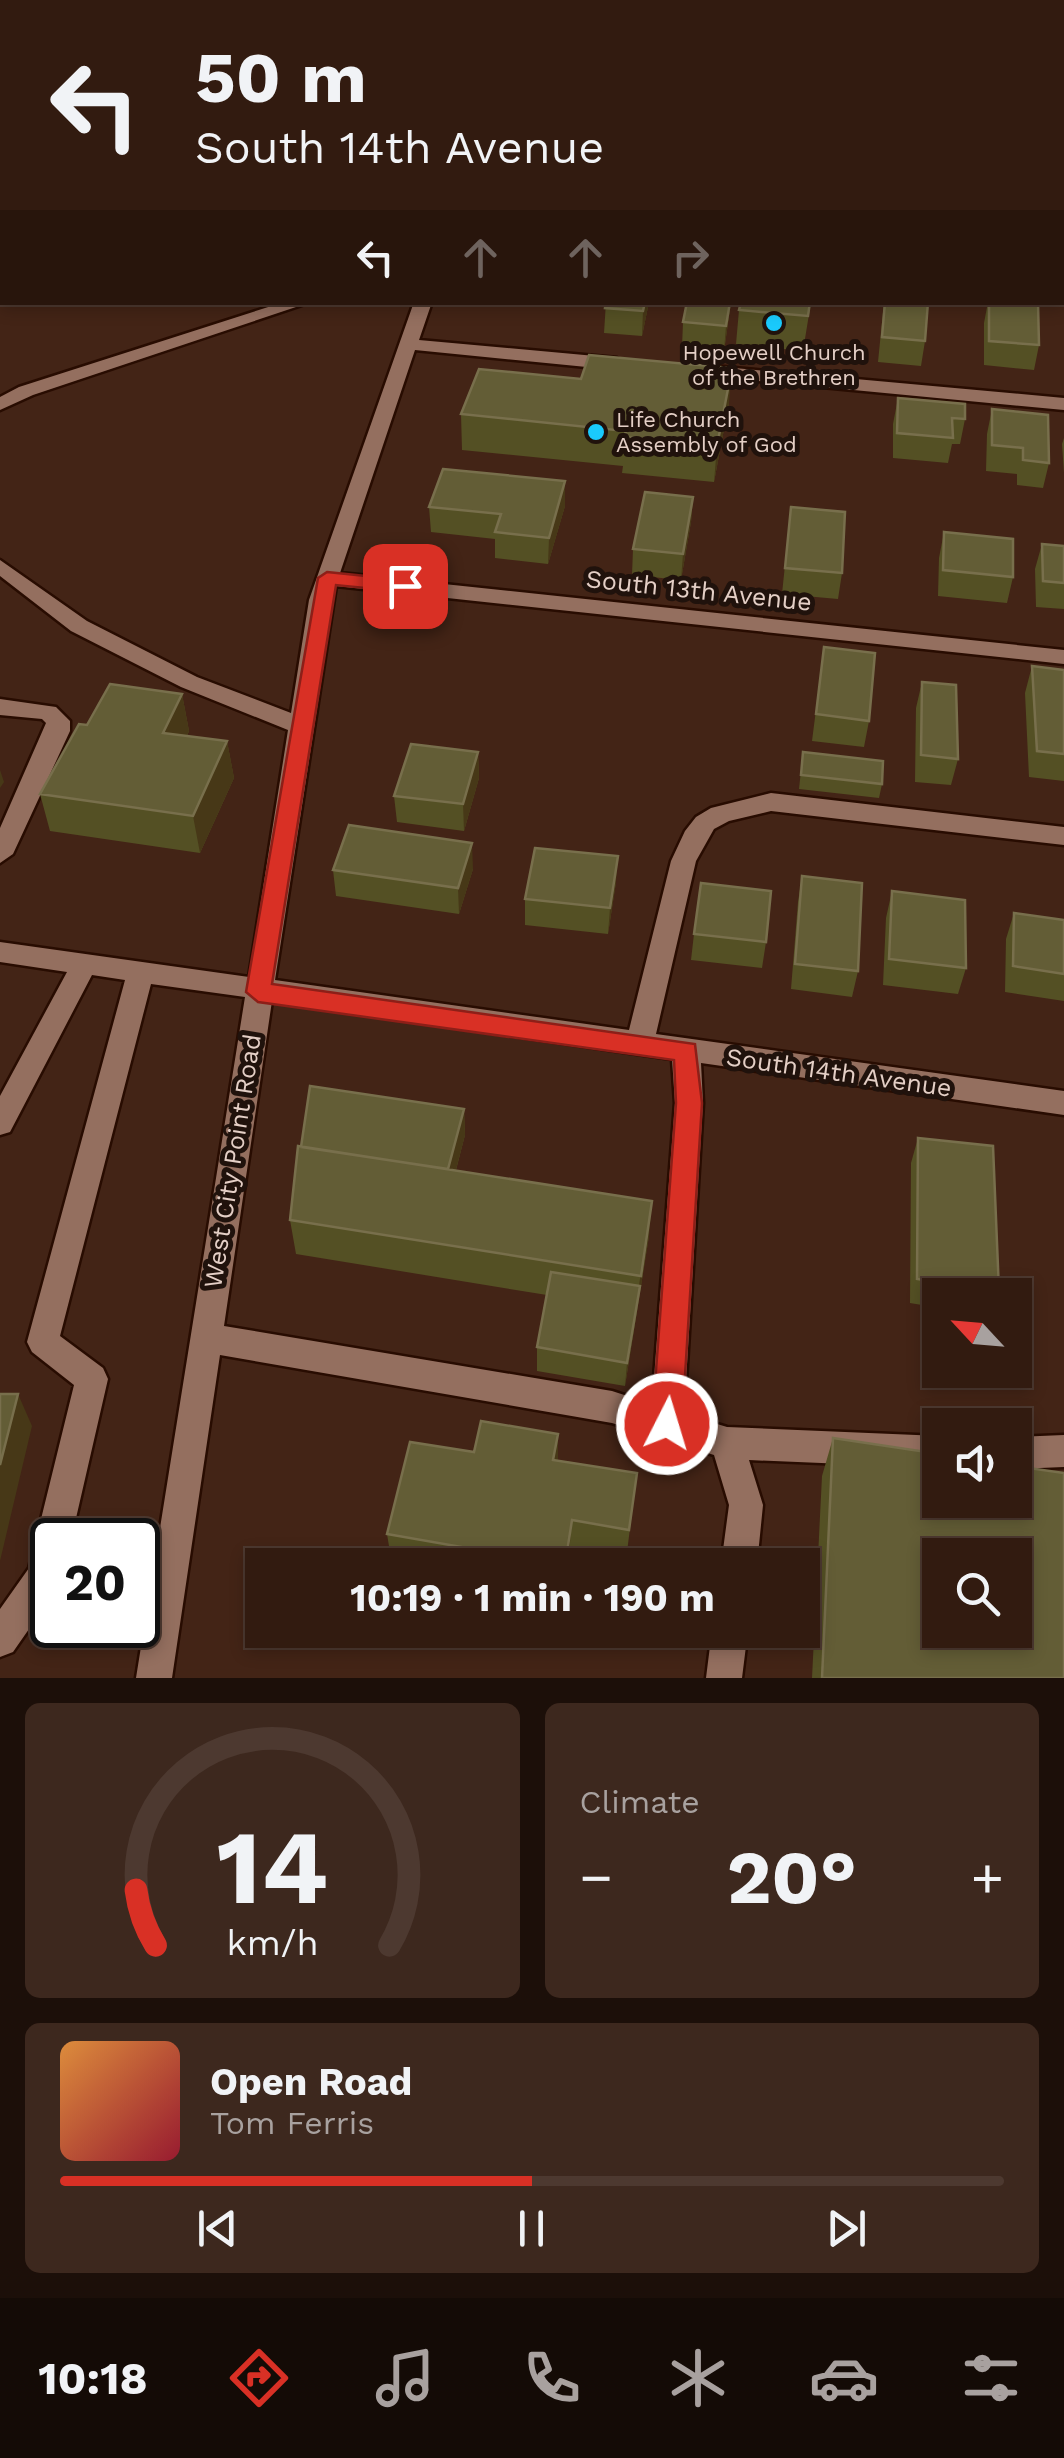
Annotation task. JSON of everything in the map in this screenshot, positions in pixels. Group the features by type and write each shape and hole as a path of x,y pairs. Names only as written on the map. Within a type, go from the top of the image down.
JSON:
{"street":[{"path":"0,404 26,391 294,305"},
{"name":"West City Point Road","path":"154,1678 258,992 327,578 421,305"},
{"path":"408,344 638,366"},
{"path":"677,369 1064,404"},
{"path":"0,566 78,626 188,682 301,726"},
{"name":"South 13th Avenue","path":"327,578 1064,658"},
{"path":"0,707 48,712 58,721 58,731 0,854"},
{"path":"640,1044 684,856 702,825 729,810 771,802 1064,836"},
{"name":"South 14th Avenue","path":"0,952 258,992 1064,1103"},
{"path":"0,1122 84,965"},
{"path":"59,1518 92,1379 43,1342 140,974"},
{"path":"667,1424 689,1103 686,1051"},
{"path":"206,1338 612,1406 727,1442 922,1451"},
{"path":"727,1442 746,1505 741,1548"},
{"path":"1032,1453 1064,1452"},
{"path":"0,1639 30,1597"},
{"path":"724,1678 728,1648"}],"building":[{"path":"606,305 644,305 643,311 605,308"},
{"path":"686,305 730,305 726,326 683,322"},
{"path":"740,305 810,305 808,316 739,310"},
{"path":"885,305 928,305 925,341 882,337"},
{"path":"989,305 1038,305 1039,345 989,341"},
{"path":"589,355 732,368 717,446 624,437 626,431 461,414 479,369 581,379"},
{"path":"898,398 965,404 965,419 952,418 953,438 897,433"},
{"path":"992,409 1048,415 1049,463 1023,460 1023,448 992,445"},
{"path":"443,469 565,481 549,538 495,532 501,514 429,507"},
{"path":"645,492 693,497 683,554 633,549"},
{"path":"791,507 845,512 842,573 785,568"},
{"path":"944,532 1013,539 1013,577 943,570"},
{"path":"1042,544 1064,546 1064,583 1043,581"},
{"path":"824,647 875,653 869,721 816,714"},
{"path":"1032,666 1064,670 1064,754 1037,751"},
{"path":"922,682 956,685 958,759 921,755"},
{"path":"110,684 182,694 163,733 227,741 193,816 40,794 79,724 87,725"},
{"path":"411,744 478,752 463,804 394,796"},
{"path":"803,752 883,761 882,784 801,775"},
{"path":"349,825 472,843 458,888 333,870"},
{"path":"535,848 618,856 610,908 525,899"},
{"path":"802,876 862,883 858,971 795,964"},
{"path":"701,883 771,891 766,942 694,934"},
{"path":"892,891 965,900 966,968 889,959"},
{"path":"1014,913 1064,920 1064,974 1013,966"},
{"path":"310,1086 464,1109 448,1169 301,1147"},
{"path":"918,1138 993,1146 998,1278 917,1279"},
{"path":"298,1146 652,1201 641,1276 290,1220"},
{"path":"551,1272 640,1286 627,1363 537,1347"},
{"path":"0,1394 18,1394 0,1465"},
{"path":"481,1421 558,1434 553,1460 637,1473 629,1530 572,1520 568,1548 467,1548 387,1534 410,1442 474,1452"},
{"path":"833,1438 922,1451 922,1518 1032,1518 1032,1468 1064,1473 1064,1678 822,1678"}],"place":[{"name":"Hopewell Church of the Brethren","path":"774,323"},
{"name":"Life Church Assembly of God","path":"596,432"}],"route":[{"path":"405,586 327,578 320,600 258,992 686,1051 689,1103 667,1424"}]}
